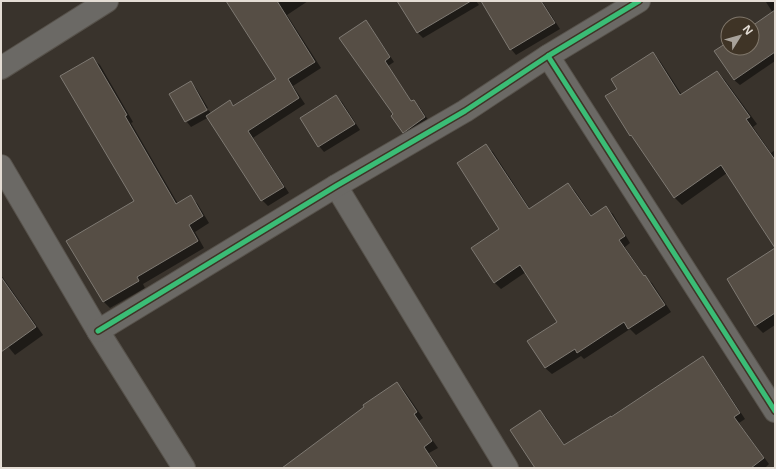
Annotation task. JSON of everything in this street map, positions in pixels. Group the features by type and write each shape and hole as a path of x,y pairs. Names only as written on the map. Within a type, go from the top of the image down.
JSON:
{"street":[{"path":"1,68 107,1"},
{"path":"98,331 336,186 465,111 548,56 639,1"},
{"path":"548,56 775,411"},
{"path":"1,166 98,331 184,468"},
{"path":"336,186 507,468"}],"building":[{"path":"226,1 277,1 315,62 288,79 299,98 248,131 284,187 261,201 206,116 230,100 233,106 276,79"},
{"path":"397,1 471,1 417,33"},
{"path":"481,1 541,1 555,23 510,50"},
{"path":"775,10 775,52 734,80 714,51 720,47 720,56 760,56 760,20"},
{"path":"366,20 390,57 385,61 411,101 414,100 425,117 403,133 391,116 393,114 339,38"},
{"path":"653,52 680,95 717,71 750,117 746,119 775,160 775,248 721,165 674,198 631,135 630,136 605,96 617,89 611,79"},
{"path":"93,57 176,204 191,195 203,216 189,225 198,241 137,277 139,281 103,302 66,241 134,201 60,76"},
{"path":"191,81 207,110 185,122 169,94"},
{"path":"336,95 355,124 318,147 300,118"},
{"path":"486,144 529,209 568,183 591,216 606,206 625,236 619,240 665,305 628,329 624,322 577,353 575,349 545,368 527,341 557,322 520,265 494,283 471,248 499,229 457,163"},
{"path":"775,248 775,313 755,326 727,279"},
{"path":"1,277 36,327 1,352"},
{"path":"703,356 740,413 734,417 764,458 751,468 535,468 510,430 540,410 564,445 611,417"},
{"path":"397,382 417,412 414,414 432,441 424,447 438,468 282,468 364,407 363,405"}],"cycle path":[{"path":"98,331 336,186 465,111 548,56 639,1"},
{"path":"548,56 775,411"}]}
